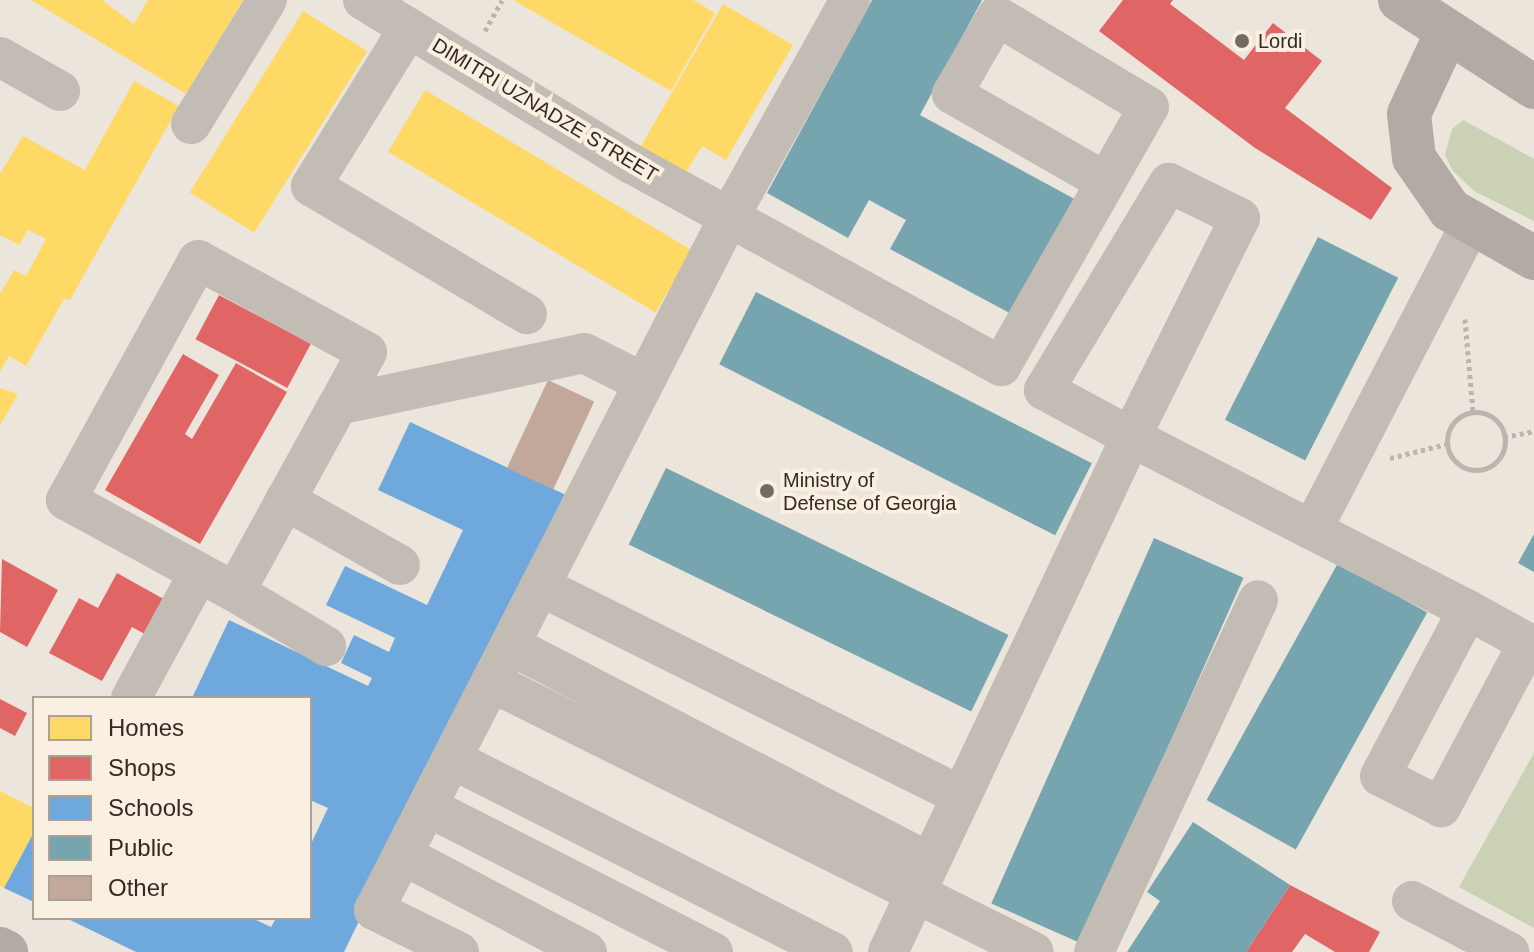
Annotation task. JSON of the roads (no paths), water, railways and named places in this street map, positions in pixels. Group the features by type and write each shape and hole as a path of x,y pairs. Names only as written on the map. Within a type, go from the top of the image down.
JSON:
{"main road":[{"path":"1400,0 1534,87"},
{"path":"1447,32 1417,90 1408,136 1423,174 1450,210 1470,225 1534,258"},
{"path":"0,949 6,952"}],"street":[{"path":"191,124 267,0"},
{"name":"DIMITRI UZNADZE STREET","path":"363,0 728,219 1001,366 1104,181"},
{"path":"459,952 374,910 728,219 850,0"},
{"path":"997,16 1149,107 1104,181 952,94 997,16"},
{"path":"409,28 311,186 527,314"},
{"path":"0,57 60,91"},
{"path":"888,952 1131,437 1240,218 1169,183 1044,390 1131,437 1468,610 1528,643 1441,807 1380,776 1468,610"},
{"path":"1312,530 1470,225"},
{"path":"235,592 367,352 198,260 66,500 235,592 326,646"},
{"path":"338,405 584,353 644,383"},
{"path":"285,500 400,565"},
{"path":"132,696 199,573"},
{"path":"540,586 962,796"},
{"path":"1094,952 1258,600"},
{"path":"510,645 923,878 1034,952"},
{"path":"491,682 923,878"},
{"path":"452,759 833,952"},
{"path":"428,807 713,952"},
{"path":"403,855 587,952"},
{"path":"1412,901 1509,952"}],"place":[{"name":"Lordi","path":"1242,41"},
{"name":"Ministry of Defense of Georgia","path":"767,491"}]}
